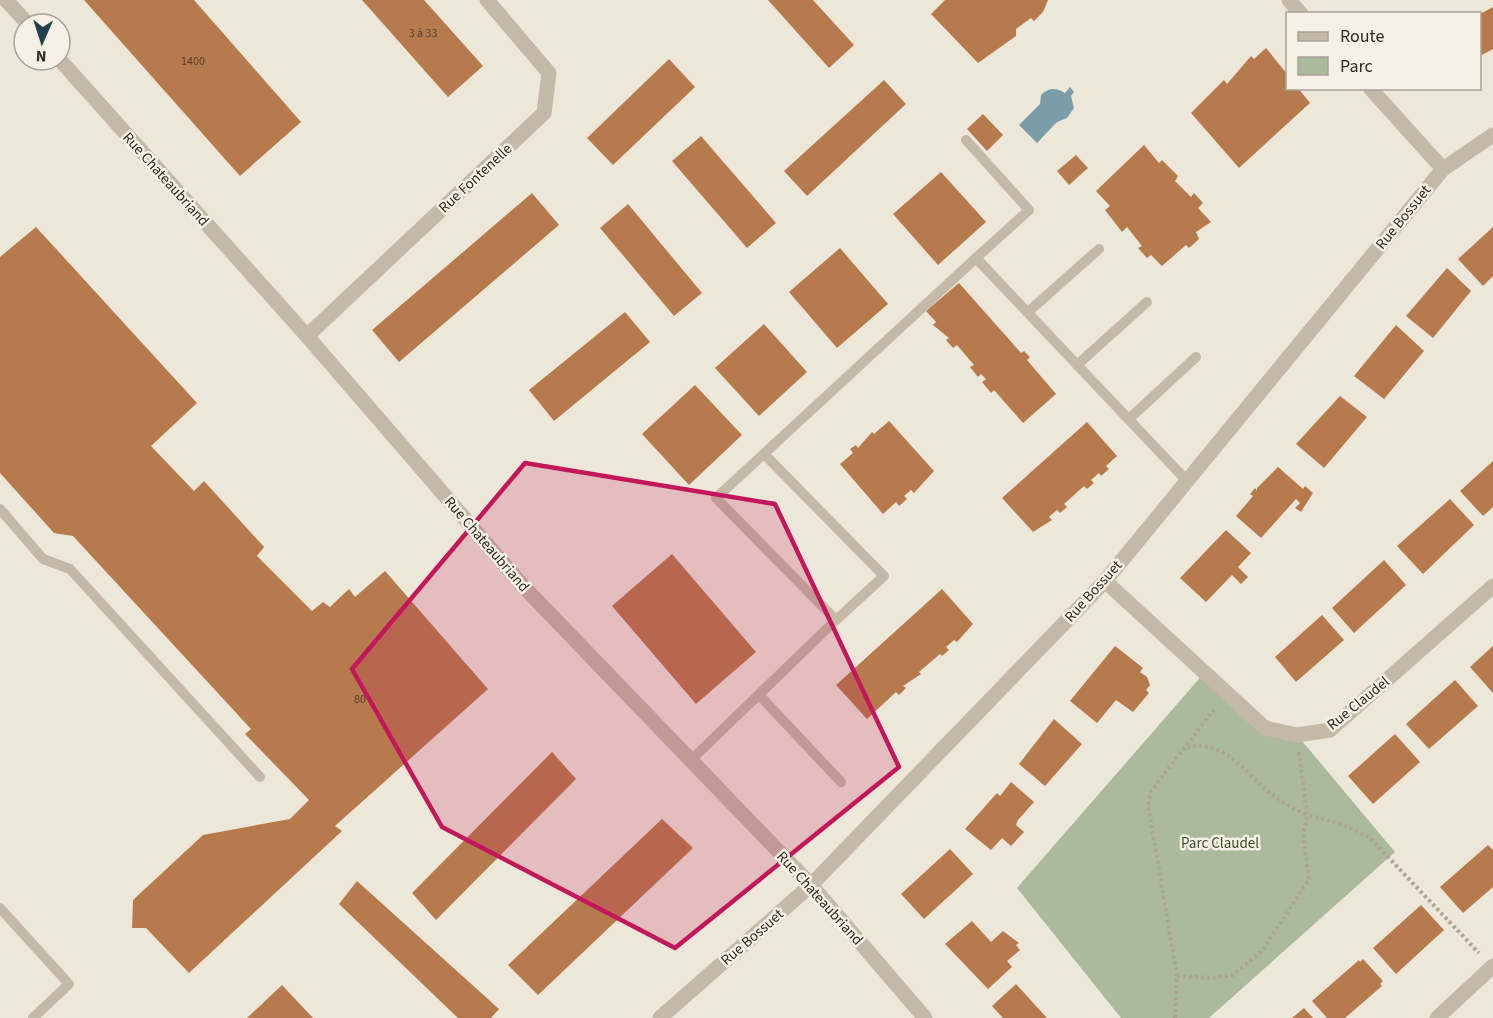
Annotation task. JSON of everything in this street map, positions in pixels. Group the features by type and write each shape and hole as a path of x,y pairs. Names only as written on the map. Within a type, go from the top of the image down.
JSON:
{"street":[{"path":"6,0 17,12"},
{"name":"Rue Fontenelle","path":"307,336 544,113 549,73 487,0"},
{"path":"1289,0 1299,12"},
{"name":"Rue Chateaubriand","path":"71,72 307,336 522,585 811,885 925,1018"},
{"path":"1372,90 1443,169"},
{"name":"Rue Bossuet","path":"660,1018 811,885 1105,581 1443,169 1493,135"},
{"name":"Rue Claudel","path":"1105,581 1265,728 1297,735 1330,730 1493,586"},
{"path":"1437,1018 1493,966"}],"lane":[{"path":"836,620 716,498 1029,210 966,140"},
{"path":"1028,312 1099,249"},
{"path":"976,258 1187,481"},
{"path":"1077,365 1147,302"},
{"path":"1129,419 1196,357"},
{"path":"691,760 884,576 764,454"},
{"path":"0,509 43,560 70,570 260,777"},
{"path":"759,695 841,782"},
{"path":"0,908 69,984 33,1018"}],"path":[{"path":"1175,1018 1177,976 1148,805 1151,791 1228,693"},
{"path":"1177,976 1212,978 1233,975 1262,951 1309,879 1303,835 1307,815 1297,735"},
{"path":"1184,749 1194,745 1223,752 1244,766 1263,787 1284,803 1307,815 1344,825 1369,837 1493,966"}],"highlighted area":[{"path":"525,463 775,504 899,767 675,948 442,827 352,669"}],"green space":[{"name":"Parc Claudel","path":"1205,672 1265,728 1297,735 1395,852 1209,1018 1121,1018 1017,888"}],"water":[{"path":"1070,87 1074,92 1071,96 1074,108 1067,118 1057,122 1037,143 1019,125 1040,104 1041,95 1044,92 1053,89 1065,93"}],"building":[{"path":"84,0 194,0 301,122 240,176"},
{"path":"362,0 424,0 483,66 448,97"},
{"path":"768,0 813,0 854,45 829,68"},
{"path":"945,0 1048,0 1043,12 1034,21 1031,18 1016,29 1016,36 978,63 931,14"},
{"path":"1493,7 1493,49 1481,55 1481,13"},
{"path":"1266,48 1286,73 1286,90 1300,90 1310,103 1239,168 1191,113 1224,80 1227,84 1251,56 1254,59"},
{"path":"669,59 695,87 613,165 587,138"},
{"path":"884,80 906,104 807,196 784,171"},
{"path":"983,114 1003,135 987,151 967,129"},
{"path":"701,136 776,223 747,248 672,161"},
{"path":"1144,145 1159,163 1162,160 1178,176 1175,181 1191,197 1194,193 1203,203 1198,208 1211,222 1196,232 1199,239 1189,248 1186,245 1162,266 1151,255 1147,258 1138,248 1142,246 1127,227 1122,232 1105,210 1110,206 1096,191"},
{"path":"1076,155 1088,168 1069,185 1057,171"},
{"path":"941,172 986,222 938,265 893,214"},
{"path":"532,193 559,225 399,362 372,330"},
{"path":"628,204 702,293 674,316 600,228"},
{"path":"36,227 197,403 151,446 194,491 204,481 264,547 257,556 312,611 323,602 330,607 349,589 355,597 385,571 488,689 335,826 342,831 189,973 146,928 132,928 133,900 203,835 290,819 309,800 245,734 251,729 73,536 54,533 0,473 0,257"},
{"path":"1493,227 1493,276 1483,286 1458,259"},
{"path":"840,248 888,304 837,348 789,292"},
{"path":"1447,268 1471,291 1433,338 1406,316"},
{"path":"959,283 1021,353 1024,351 1030,357 1027,360 1056,394 1023,423 994,390 991,393 982,382 986,379 981,374 978,377 970,367 974,365 957,345 953,348 946,340 949,338 933,325 936,322 926,311"},
{"path":"625,312 650,342 554,421 529,390"},
{"path":"764,324 807,372 759,416 715,368"},
{"path":"1396,325 1424,351 1384,399 1354,376"},
{"path":"695,385 742,435 689,485 642,434"},
{"path":"1340,396 1367,417 1324,468 1296,444"},
{"path":"889,421 934,471 914,493 911,490 904,496 907,499 899,506 896,502 883,514 840,464 853,453 850,449 856,445 858,448 872,432 874,434"},
{"path":"1087,422 1117,456 1106,466 1109,469 1101,476 1099,473 1091,480 1094,483 1087,489 1084,486 1064,504 1067,507 1060,513 1057,510 1049,517 1052,520 1033,532 1002,498"},
{"path":"1493,461 1493,507 1483,516 1460,491"},
{"path":"1278,467 1303,489 1305,486 1313,493 1301,512 1295,508 1300,503 1296,499 1261,538 1236,516 1253,496 1250,494 1255,488 1257,491 1257,488"},
{"path":"1450,499 1474,525 1423,574 1397,546"},
{"path":"1226,530 1251,553 1238,567 1248,577 1241,584 1232,575 1206,602 1180,578"},
{"path":"672,554 756,652 696,704 612,606"},
{"path":"1384,560 1406,585 1354,633 1332,608"},
{"path":"942,589 973,624 957,642 954,640 946,647 949,650 942,656 940,654 919,672 921,674 903,686 906,688 899,695 896,692 867,719 836,685"},
{"path":"1322,615 1344,640 1296,682 1275,657"},
{"path":"1115,646 1143,668 1140,672 1147,677 1150,685 1146,690 1149,693 1133,712 1116,700 1097,723 1070,701"},
{"path":"1493,646 1493,693 1470,667"},
{"path":"1455,680 1478,706 1429,749 1406,724"},
{"path":"1054,719 1082,744 1045,786 1019,764"},
{"path":"1395,734 1420,762 1373,804 1348,776"},
{"path":"552,752 576,779 436,920 412,893"},
{"path":"1011,782 1034,802 1016,825 1024,832 1011,846 1002,838 991,850 965,829 997,793 1000,796"},
{"path":"662,819 693,848 538,995 508,965"},
{"path":"1488,845 1493,850 1493,887 1463,913 1440,887"},
{"path":"950,849 973,874 924,919 901,894"},
{"path":"357,881 499,1009 491,1018 458,1018 339,904"},
{"path":"1421,905 1444,930 1396,974 1373,948"},
{"path":"972,921 991,942 1003,931 1019,943 1016,945 1020,950 1007,961 1012,967 988,989 945,944"},
{"path":"1363,959 1383,981 1380,984 1382,986 1345,1018 1327,1018 1312,1001"},
{"path":"1016,984 1047,1018 1003,1018 992,1006"},
{"path":"282,985 313,1018 247,1018"},
{"path":"1304,1008 1313,1018 1292,1018"}]}
